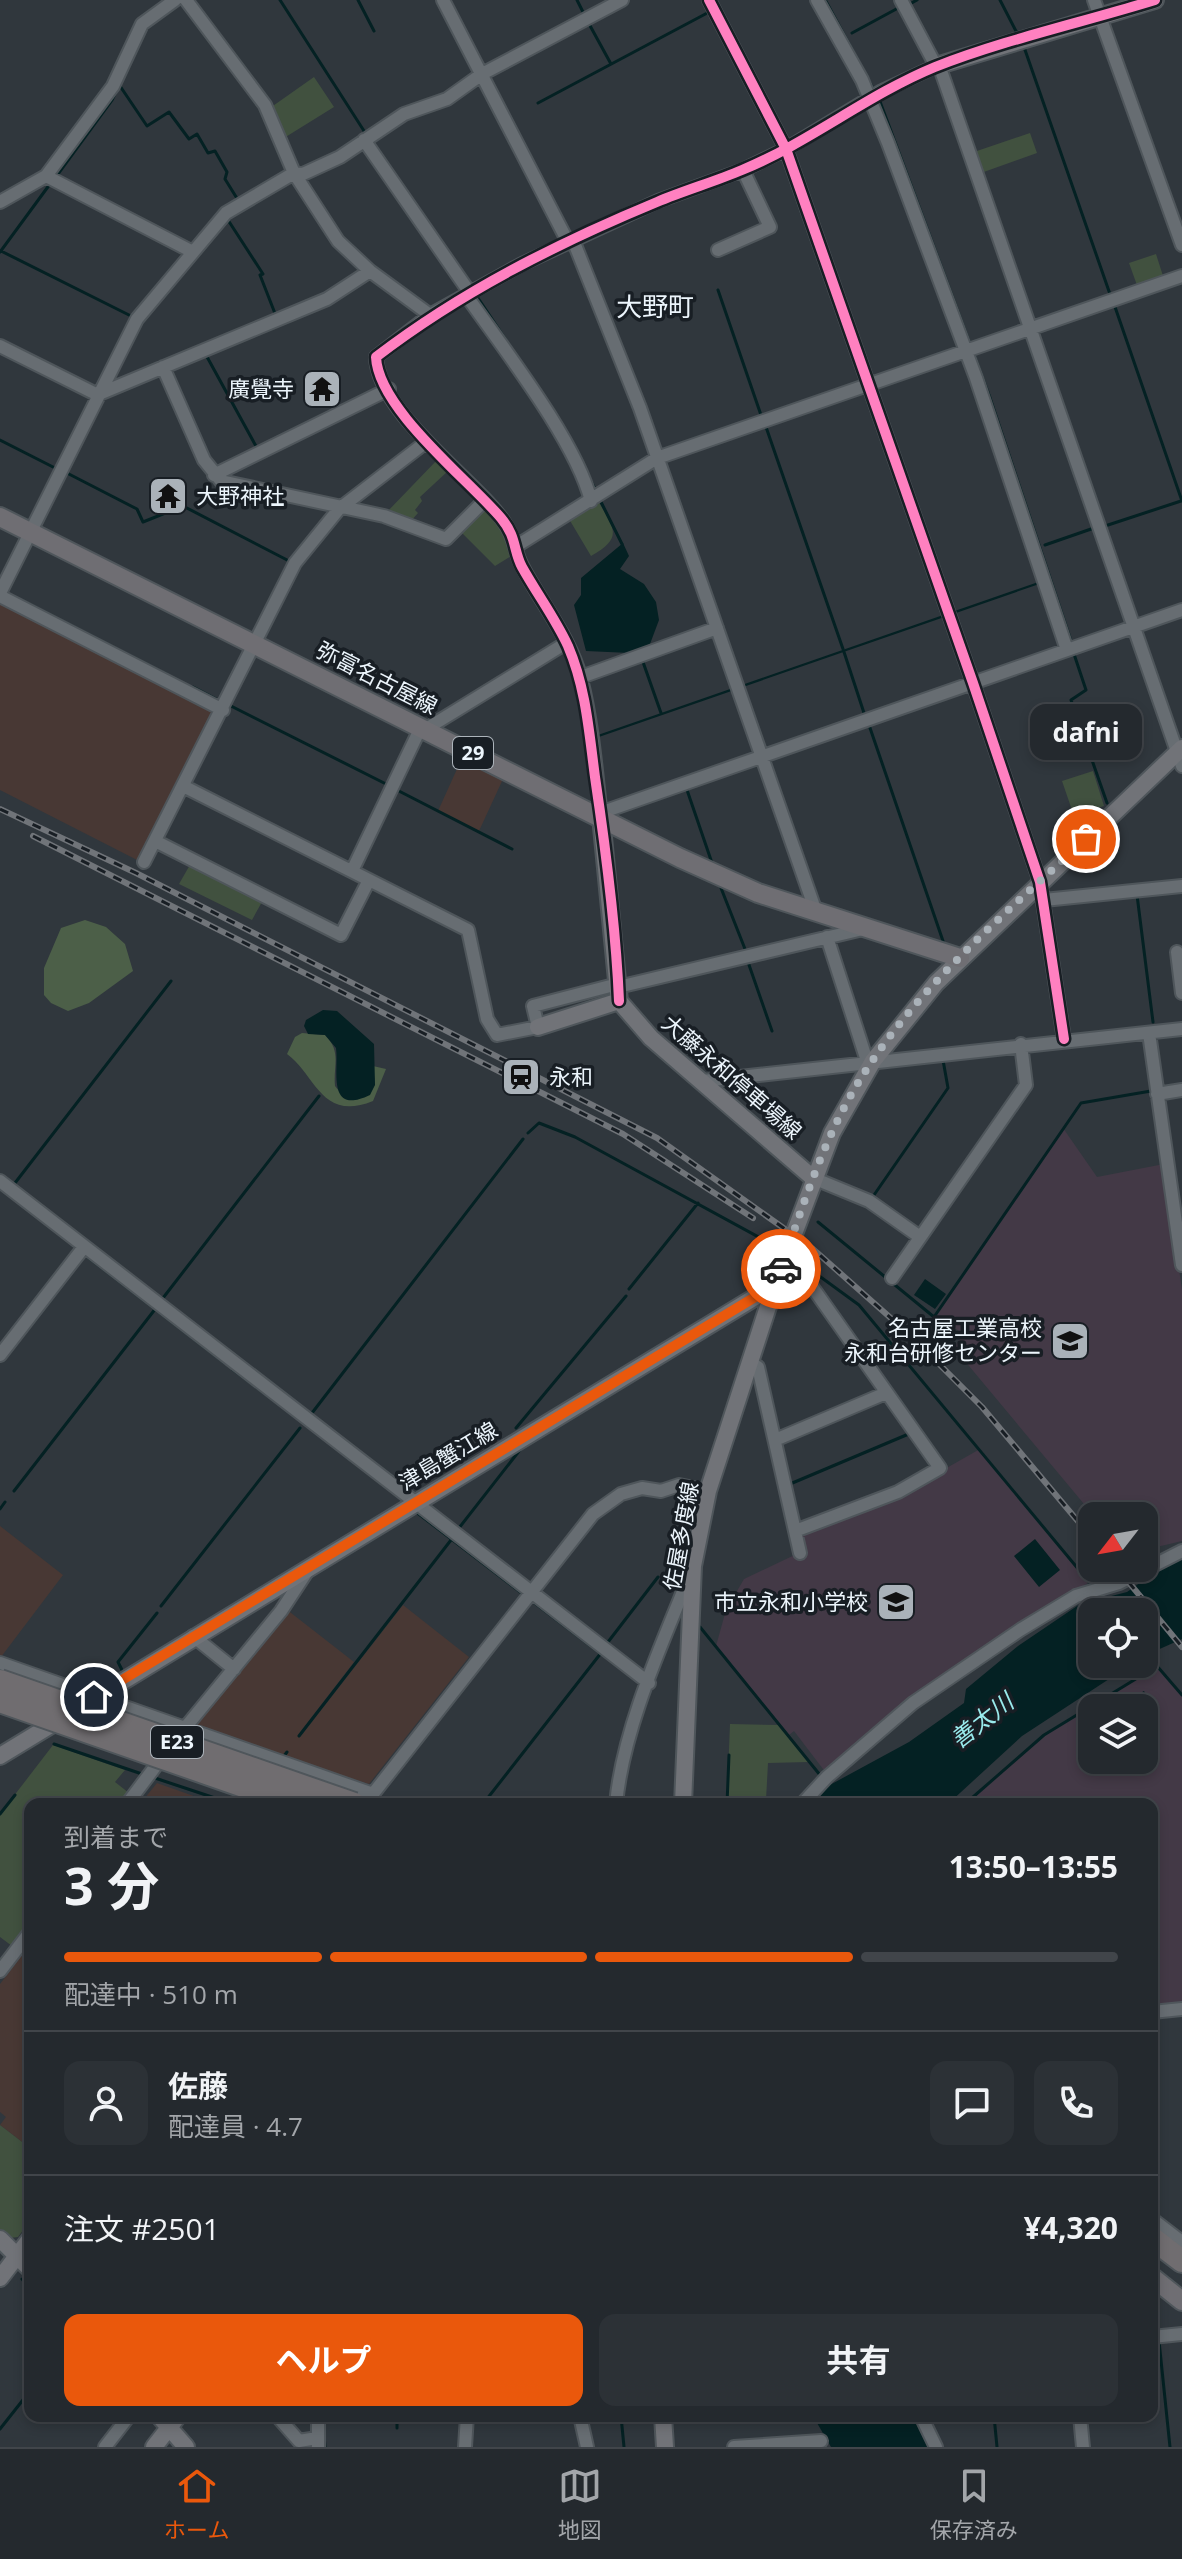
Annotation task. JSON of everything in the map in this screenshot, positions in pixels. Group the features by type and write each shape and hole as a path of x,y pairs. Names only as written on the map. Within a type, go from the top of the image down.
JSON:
{"highway":[{"name":"E23","path":"0,1681 355,1798"},
{"name":"E23","path":"0,1701 278,1798"},
{"path":"1158,2243 1182,2261"},
{"path":"1158,2261 1182,2279"}],"main road":[{"path":"938,66 1155,0"},
{"name":"弥富名古屋線","path":"0,517 719,876 816,912 960,958"},
{"name":"大藤永和停車場線","path":"619,991 651,1038 813,1178 870,1061 960,958 1180,756"},
{"path":"538,1027 619,991 600,815"},
{"path":"775,1285 813,1178"},
{"name":"津島蟹江線","path":"0,1756 312,1563 775,1285"},
{"name":"佐屋多度線","path":"683,1798 693,1566 708,1491 775,1285"},
{"path":"0,1710 253,1798"},
{"path":"0,2239 24,2263"},
{"path":"0,2278 24,2247"},
{"path":"1158,2282 1182,2301"},
{"path":"154,2447 168,2422"},
{"path":"170,2422 186,2447"},
{"path":"663,2422 665,2447"}],"street":[{"path":"0,202 46,176 113,86 142,24 175,0"},
{"path":"186,0 265,105 294,173 338,241 370,271 430,315"},
{"path":"443,0 571,241 657,458 816,912"},
{"path":"223,710 0,594 137,319 226,213 294,173 303,174 340,157 404,114 447,99 482,74 622,0"},
{"path":"709,0 786,149 973,683 1040,882 1064,1039"},
{"path":"817,0 873,96 969,351 1044,582 1071,649"},
{"path":"901,0 938,66 1180,756"},
{"path":"1094,0 1182,245"},
{"path":"938,66 873,96 786,149 743,170 658,201 468,294 430,315 376,357 377,367 426,442 503,519 518,545 521,564 566,643 581,677 600,815 1182,610"},
{"path":"364,140 564,443 587,485 591,501"},
{"path":"718,250 770,227 743,170"},
{"path":"46,176 193,252"},
{"path":"0,346 98,394 327,299 370,271"},
{"path":"518,545 657,458 1182,276"},
{"path":"163,367 214,475 221,481 255,486 339,509 384,516 446,539 484,501"},
{"path":"214,475 389,389"},
{"path":"144,862 295,563 339,509 426,442"},
{"path":"581,677 717,628"},
{"path":"352,871 423,728 566,643"},
{"path":"183,786 468,930 487,1019 497,1035 538,1027"},
{"path":"155,841 341,935 369,880"},
{"path":"1044,900 1182,886"},
{"path":"619,991 866,928"},
{"path":"827,937 870,1061"},
{"path":"1177,952 1182,993"},
{"path":"703,1081 1064,1039 1182,1029"},
{"path":"1149,1033 1157,1094 1176,1180 1182,1265"},
{"path":"892,1278 1026,1085 1021,1044"},
{"path":"1157,1094 1182,1090"},
{"path":"813,1178 869,1201 920,1237"},
{"path":"0,1181 415,1501 529,1595 649,1683"},
{"path":"0,1355 84,1247"},
{"path":"782,1266 801,1275 813,1288 940,1468 898,1492 795,1531"},
{"path":"750,1363 758,1367 800,1553"},
{"path":"775,1440 886,1393"},
{"path":"366,1798 593,1514 621,1494 642,1488 661,1491 679,1485 708,1491"},
{"path":"808,1798 827,1777 913,1703 1020,1630 1076,1596 1119,1583 1182,1551"},
{"path":"132,1798 281,1611 312,1563"},
{"path":"617,1798 630,1741 693,1566"},
{"path":"193,1636 234,1669"},
{"path":"0,1663 184,1729 356,1798"},
{"path":"0,1971 24,1940"},
{"path":"1158,2011 1182,2009"},
{"path":"1158,2224 1182,2242"},
{"path":"1158,2336 1182,2334"},
{"path":"105,2447 124,2422"},
{"path":"282,2422 299,2441 318,2443 318,2422"},
{"path":"465,2447 467,2422"},
{"path":"581,2422 587,2447"},
{"path":"924,2422 936,2447"},
{"path":"1081,2422 1083,2447"},
{"path":"734,2447 821,2441"}],"shaded area":[{"path":"314,77 334,107 284,138 270,108"},
{"path":"1030,133 1037,153 981,173 974,152"},
{"path":"1156,254 1164,279 1138,288 1129,263"},
{"path":"438,459 448,471 420,497 422,501 415,510 418,513 410,522 386,513"},
{"path":"598,501 613,532 608,544 591,556 569,519"},
{"path":"484,506 503,530 513,555 495,566 459,530"},
{"path":"0,599 217,710 141,862 0,790"},
{"path":"462,758 503,779 479,831 438,811"},
{"path":"1093,771 1104,806 1074,816 1062,781"},
{"path":"191,863 263,900 252,920 179,884"},
{"path":"85,920 106,927 125,944 133,971 89,1003 68,1011 51,1003 44,995 44,968 61,928"},
{"path":"302,1033 325,1035 330,1041 335,1053 335,1086 343,1096 375,1085 373,1066 386,1069 373,1101 356,1106 342,1105 321,1093 287,1054 295,1037"},
{"name":"名古屋工業高校 永和台研修センター","path":"1063,1128 1097,1177 1164,1164 1182,1290 1182,1541 1158,1547 1158,1502 1082,1502 954,1348 963,1334 936,1314"},
{"name":"市立永和小学校","path":"980,1449 1078,1569 1078,1582 1089,1582 828,1771 823,1769 794,1731 789,1735 716,1646 726,1610 744,1579 803,1551 801,1532 899,1495"},
{"path":"0,1526 63,1575 1,1657 0,1657"},
{"path":"403,1605 469,1657 369,1784 194,1729 195,1722 286,1609 354,1662 298,1735 300,1737"},
{"path":"1158,1667 1182,1695 1182,2007 1158,2009 1158,1798 972,1798 1044,1735 1078,1714 1078,1774 1158,1774 1158,1694 1111,1694 1137,1678 1158,1678"},
{"path":"730,1724 781,1725 809,1762 768,1763 766,1798 727,1798"},
{"path":"53,1745 125,1770 115,1782 129,1793 125,1798 24,1798 24,1931 12,1946 0,1937 0,1814"},
{"path":"157,1783 199,1798 145,1798"},
{"path":"24,1953 24,2143 0,2125 6,2117 0,2112 0,1984"},
{"path":"0,2125 24,2143 24,2229 18,2237 10,2238 0,2229"}],"water":[{"path":"823,0 827,0 881,100 991,396 1073,642 1072,650 1048,581 596,738 1047,579 970,354 879,106"},
{"path":"623,543 629,556 620,569 644,584 656,602 659,620 650,644 630,653 586,651 574,605 581,595 581,578"},
{"path":"323,1010 337,1011 374,1044 375,1085 370,1095 347,1100 341,1095 336,1078 336,1048 325,1035 308,1034 304,1026 306,1020"},
{"path":"86,1254 227,1363 225,1365 84,1256"},
{"path":"925,1279 946,1294 935,1309 914,1295"},
{"path":"234,1368 405,1500 231,1370"},
{"path":"415,1508 603,1652 600,1655 411,1510"},
{"path":"1035,1539 1060,1570 1039,1587 1014,1556"},
{"path":"1182,1559 1182,1639 1158,1650 1158,1598 1104,1598 1127,1592 1141,1582 1158,1582 1158,1570"},
{"name":"善太川","path":"1078,1605 1078,1678 1111,1678 1086,1694 1078,1694 1078,1699 1022,1736 955,1798 817,1798 828,1786 909,1742 964,1703 966,1689 1018,1646"},
{"path":"816,2422 918,2422 930,2447 831,2447"}],"waterway":[{"path":"280,0 366,134"},
{"path":"358,0 374,31"},
{"path":"577,0 585,16"},
{"path":"908,5 917,0"},
{"path":"1000,0 1017,33"},
{"path":"852,33 900,7"},
{"path":"538,103 711,11"},
{"path":"588,22 611,64"},
{"path":"1024,47 1111,297"},
{"path":"55,178 112,100 133,57"},
{"path":"120,86 147,126 169,112 189,139 197,134 208,153 215,151 227,172 225,179 238,200 235,201"},
{"path":"0,252 50,184"},
{"path":"228,220 263,274 260,275 276,316"},
{"path":"1,251 133,317"},
{"path":"718,290 762,418"},
{"path":"476,295 506,340"},
{"path":"1114,304 1182,501"},
{"path":"206,355 257,448"},
{"path":"766,427 843,649"},
{"path":"0,440 55,468"},
{"path":"65,472 137,509 143,522 183,506 291,562"},
{"path":"587,473 596,491"},
{"path":"600,500 622,544"},
{"path":"1105,526 1181,501"},
{"path":"1045,545 1094,528"},
{"path":"23,601 166,674"},
{"path":"1073,651 1086,690 1071,700 1107,803"},
{"path":"844,652 865,716"},
{"path":"643,662 661,713"},
{"path":"193,687 220,701"},
{"path":"229,705 390,786"},
{"path":"869,725 943,941"},
{"path":"686,787 712,863"},
{"path":"395,789 512,849"},
{"path":"721,888 745,949"},
{"path":"1137,895 1153,1022"},
{"path":"748,962 772,1031"},
{"path":"15,1183 171,981"},
{"path":"874,1195 948,1088 943,1060"},
{"path":"818,1222 934,1317 1081,1103 1151,1091"},
{"path":"163,1298 319,1096"},
{"path":"528,1133 539,1123 575,1137 777,1247"},
{"path":"312,1413 523,1139"},
{"path":"629,1289 698,1203"},
{"path":"796,1259 859,1305 1078,1569"},
{"path":"516,1428 626,1296"},
{"path":"14,1491 156,1308"},
{"path":"161,1606 300,1428"},
{"path":"790,1484 911,1433"},
{"path":"459,1528 523,1446"},
{"path":"0,1509 5,1502"},
{"path":"299,1736 451,1540"},
{"path":"608,1642 658,1577"},
{"path":"123,1672 118,1662 157,1613"},
{"path":"700,1627 820,1775"},
{"path":"488,1798 601,1653"},
{"path":"972,1798 1044,1735 1157,1666 1182,1695"},
{"path":"54,1744 142,1774"},
{"path":"284,1756 287,1752"},
{"path":"727,1798 729,1755"},
{"path":"155,1778 215,1798"},
{"path":"0,1814 15,1795"},
{"path":"1159,2341 1170,2447"},
{"path":"0,2429 24,2399"},
{"path":"397,2422 397,2428"},
{"path":"622,2422 624,2447"},
{"path":"995,2422 997,2447"},
{"path":"324,2435 325,2447"}],"railway":[{"path":"0,809 136,873 657,1138 813,1249 911,1336 982,1407 1078,1521"},
{"path":"33,836 623,1134 753,1218"},
{"path":"1129,1582 1182,1647"}],"cycle path":[{"path":"709,0 786,149 973,683 1040,882 1064,1039"},
{"path":"619,1001 613,917 586,710 568,646 522,567 506,525 408,421 392,399 381,377 376,357 442,311 512,270 620,218 767,159 910,78 988,48 1155,0"}],"way so far":[{"path":"781,1269 832,1133 854,1089 873,1061 936,983 1086,839"}],"place":[{"name":"廣覺寺","path":"322,389"},
{"name":"大野神社","path":"168,496"},
{"name":"dafni","path":"1086,839"},
{"name":"永和","path":"521,1077"},
{"name":"名古屋工業高校 永和台研修センター","path":"1070,1341"},
{"name":"市立永和小学校","path":"896,1602"}],"district":[{"name":"大野町","path":"655,307"}],"route":[{"path":"94,1697 775,1285 781,1269"}]}
